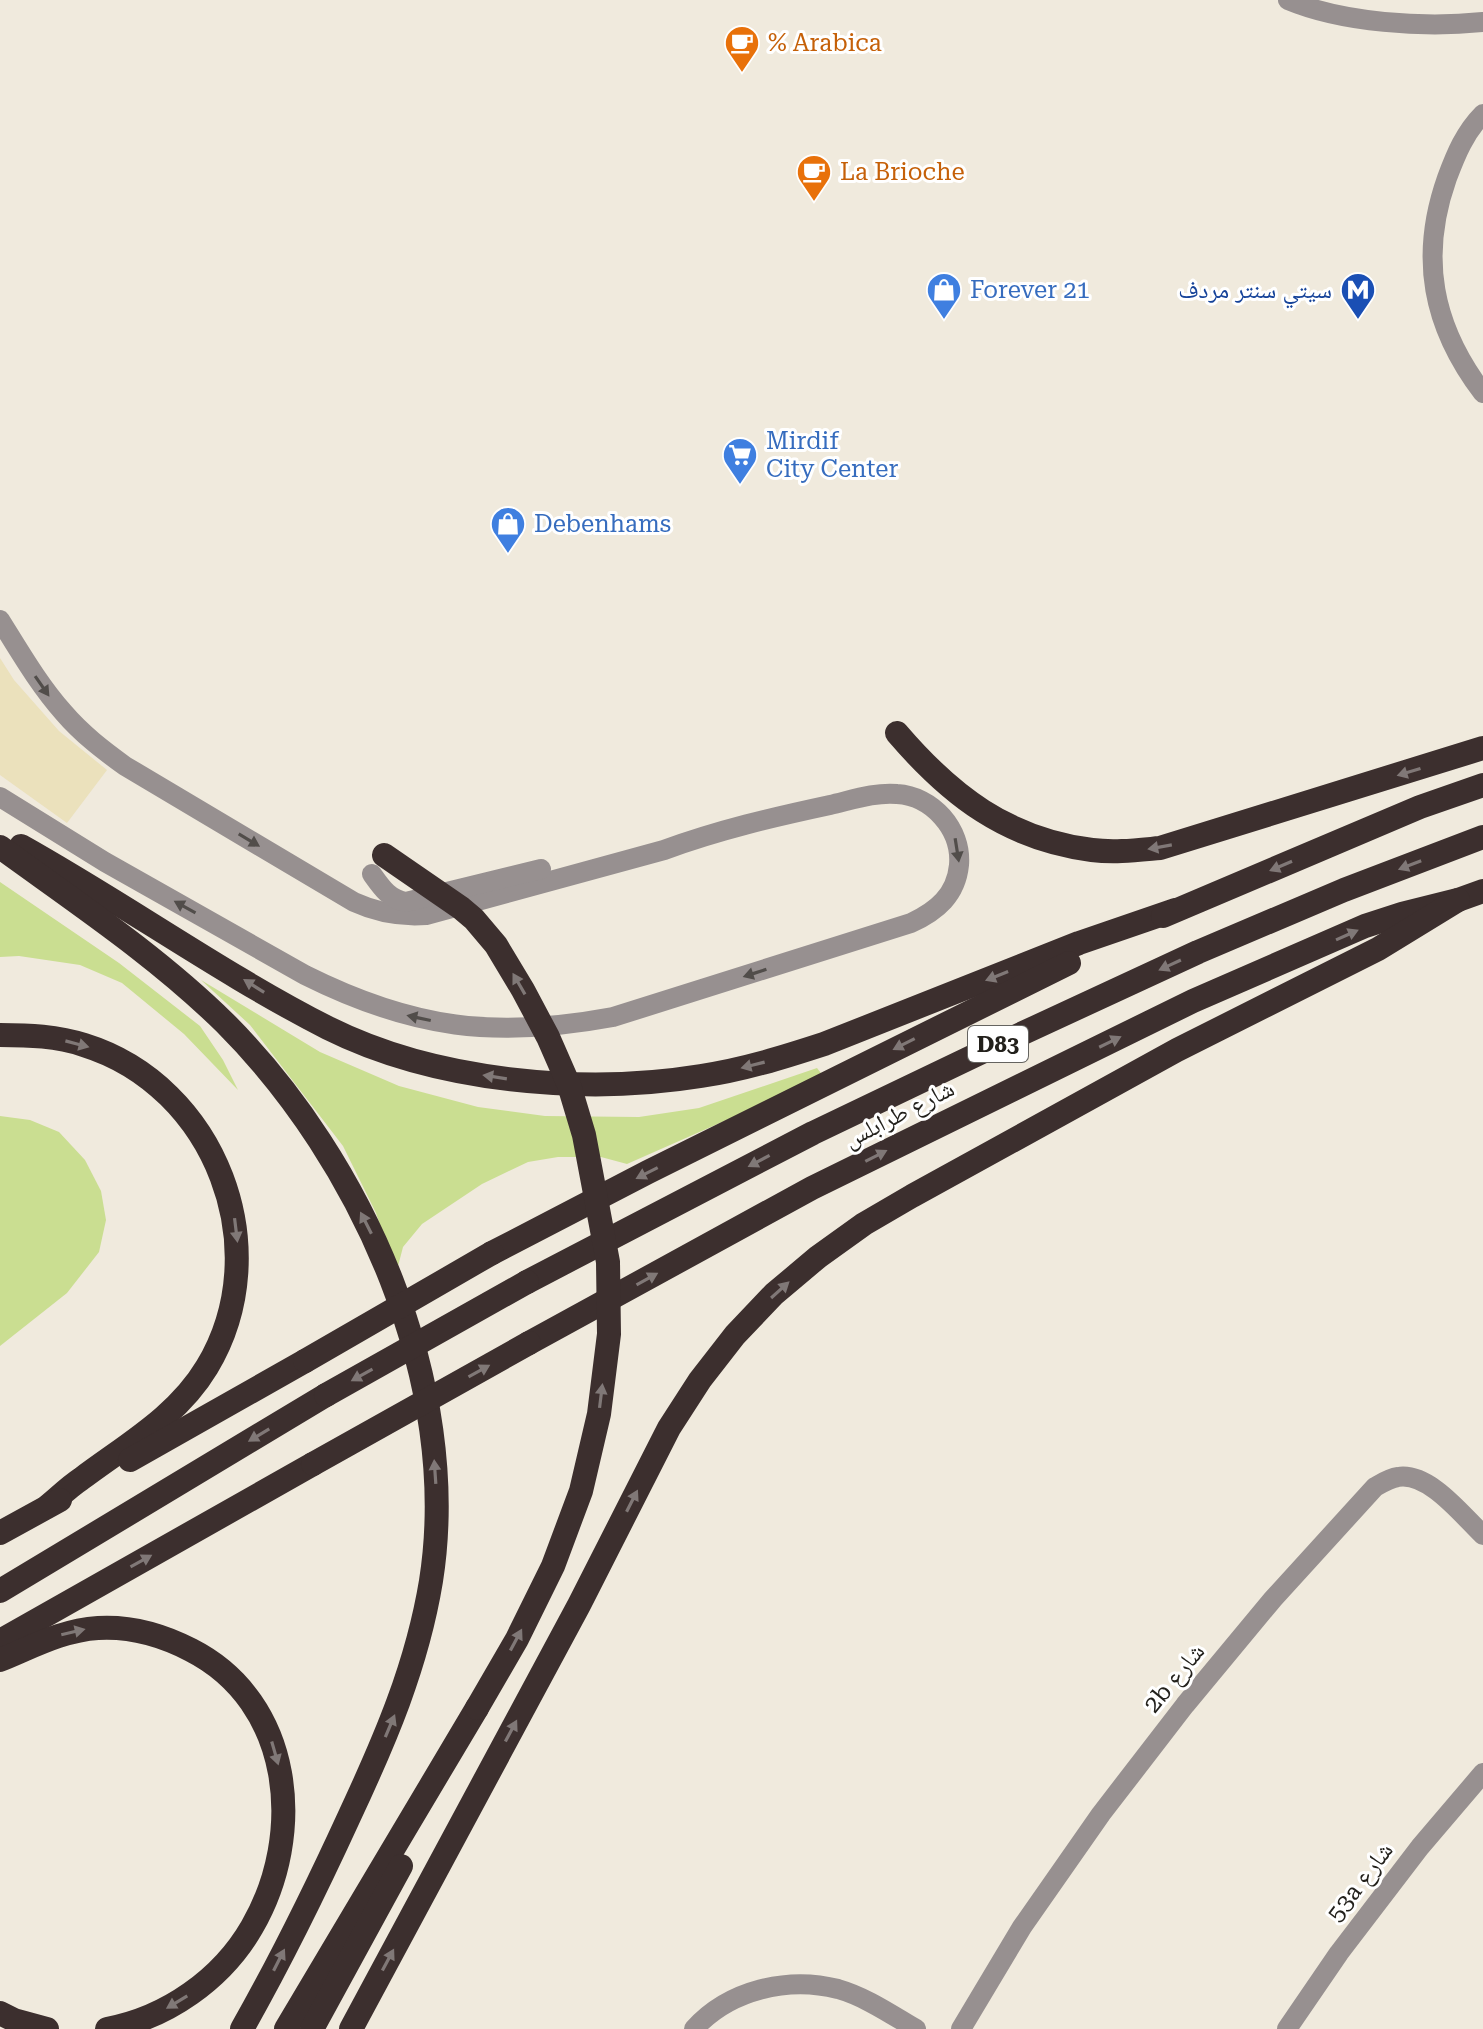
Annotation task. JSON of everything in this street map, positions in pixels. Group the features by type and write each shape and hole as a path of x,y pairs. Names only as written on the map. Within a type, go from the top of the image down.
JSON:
{"highway":[{"path":"897,733 956,793 1004,823 1030,835 1067,845 1129,851 1160,848 1483,748"},
{"path":"0,1533 492,1253 676,1158 1175,910 1420,807 1483,785"},
{"path":"0,836 72,874 274,999 332,1029 393,1053 456,1071 566,1084 612,1084 701,1076 784,1057 1079,943 1175,910"},
{"name":"شارع طرابلس","path":"0,1591 326,1395 527,1282 813,1133 1198,952 1344,890 1483,837"},
{"path":"0,847 137,946 185,985 237,1036 302,1114 351,1195 390,1274 423,1388 434,1458 437,1520 431,1582 417,1648 393,1719 324,1872 242,2029"},
{"path":"286,2029 517,1639 553,1566 581,1491 599,1414 609,1334 608,1262 584,1135 569,1085 548,1037 496,945 474,919 381,860"},
{"name":"شارع طرابلس","path":"0,1641 529,1343 812,1188 1193,1001 1365,926 1483,891"},
{"path":"351,2029 579,1605 669,1428 717,1357 774,1294 818,1257 888,1210 1163,1057 1378,949 1458,900"},
{"path":"0,1035 57,1038 85,1045 137,1070 160,1088 181,1108 214,1156 233,1211 237,1243 237,1275 222,1337 189,1393 167,1416 48,1506"},
{"path":"0,1660 73,1631 119,1628 164,1637 210,1660 238,1685 260,1715 277,1754 284,1796 280,1839 271,1885 252,1927 223,1965 185,1997 141,2020 107,2029"},
{"path":"312,2029 414,1843 471,1718"},
{"path":"0,2013 47,2029"}],"street":[{"path":"1288,0 1335,15 1394,22 1478,22"},
{"path":"1483,114 1465,135 1457,151 1440,200 1433,266 1439,310 1446,331 1456,353 1483,393"},
{"path":"0,620 47,693 64,714 104,751 368,909 396,915 426,915 664,850 695,838 782,815 883,794 908,795 922,801 944,818 957,841 959,867 944,902 911,923 613,1017 544,1027 488,1028 446,1024 405,1015 337,991 105,862 0,797"},
{"path":"381,860 389,895 406,902 649,842 695,838"},
{"name":"2b شارع","path":"961,2029 1022,1927 1101,1814 1185,1705 1273,1599 1375,1487 1396,1477 1414,1476 1430,1484 1483,1535"},
{"name":"53a شارع","path":"1287,2029 1339,1953 1420,1847 1483,1773"},
{"path":"694,2029 703,2019 733,1999 767,1987 803,1984 839,1989 916,2029"}],"green space":[{"path":"0,882 119,963 200,1026 223,1060 238,1090 184,1034 122,983 80,965 19,956 0,957"},
{"path":"201,980 320,1052 399,1086 478,1107 545,1116 639,1117 699,1108 817,1068 824,1077 627,1164 601,1157 558,1157 528,1162 482,1184 422,1224 403,1247 396,1274 376,1213 343,1146 250,1025"},
{"path":"0,1116 30,1120 59,1132 85,1160 101,1191 106,1220 99,1252 67,1293 0,1346"}],"sand":[{"path":"0,658 14,680 59,731 107,770 67,823 0,775"}],"place":[{"name":"% Arabica","path":"742,74"},
{"name":"La Brioche","path":"814,203"},
{"name":"Forever 21","path":"944,321"},
{"name":"سيتي سنتر مردف","path":"1358,321"},
{"name":"Mirdif City Center","path":"740,486"},
{"name":"Debenhams","path":"508,555"}]}
